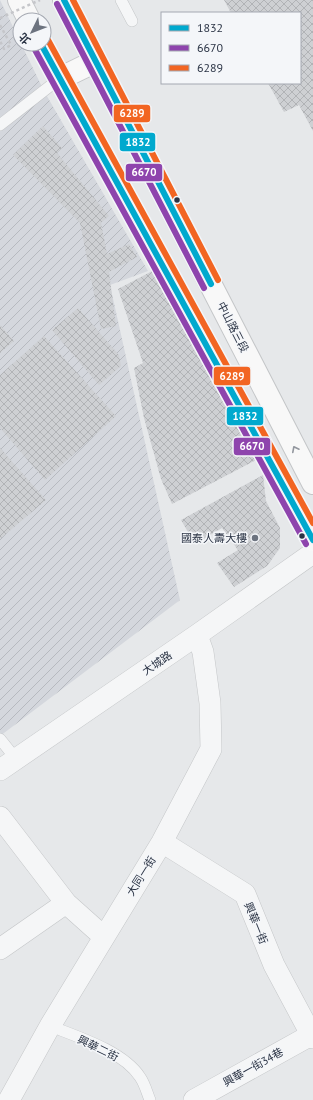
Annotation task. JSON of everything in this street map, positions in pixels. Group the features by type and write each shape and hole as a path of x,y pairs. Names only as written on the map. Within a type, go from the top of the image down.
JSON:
{"street":[{"path":"19,0 25,12"},
{"name":"中山路三段","path":"64,0 313,483"},
{"path":"45,52 313,540"},
{"path":"59,79 96,61"},
{"name":"大城路","path":"8,765 313,553"},
{"name":"大同一街","path":"9,1100 50,1026 162,842 211,749 210,702 203,652 197,635"},
{"path":"0,817 66,903 104,936"},
{"name":"興華一街","path":"162,842 244,894 274,965 312,1036"},
{"path":"0,949 66,903"},
{"name":"興華一街34巷","path":"194,1100 312,1036"}],"lane":[{"path":"121,0 132,21"},
{"path":"0,125 59,79"},
{"path":"0,739 8,765"},
{"name":"興華二街","path":"50,1026 95,1045 125,1061 140,1077 150,1100"}],"path":[{"path":"0,18 40,0"},
{"path":"0,25 11,45 4,49 0,41"}],"shaded area":[{"path":"0,0 12,25 12,52 25,52 44,91 148,271 110,285 180,600 0,736"}],"building":[{"path":"224,0 313,0 313,131 299,105 284,112 269,84 301,84 301,12 230,12"},
{"path":"43,126 62,148 57,153 109,216 101,223 107,254 129,244 137,257 109,272 116,326 101,329 80,223 13,155"},
{"path":"156,269 250,444 256,460 172,504 161,479 144,418 134,368 143,363 118,289"},
{"path":"78,308 119,355 121,366 99,385 52,330"},
{"path":"0,325 14,341 0,353"},
{"path":"44,336 116,416 45,480 0,428 0,375"},
{"path":"0,448 46,500 0,539"},
{"path":"263,475 266,501 280,528 280,548 267,566 234,587 217,563 238,550 222,528 195,544 181,520"}],"transit line":[{"name":"1832","path":"64,0 211,284"},
{"name":"6289","path":"73,0 218,280"},
{"name":"6670","path":"57,4 204,288"},
{"name":"6289","path":"52,47 313,523"},
{"name":"6670","path":"36,52 306,544"},
{"name":"1832","path":"45,52 313,540"}],"place":[{"name":"國泰人壽大樓","path":"255,538"}]}
